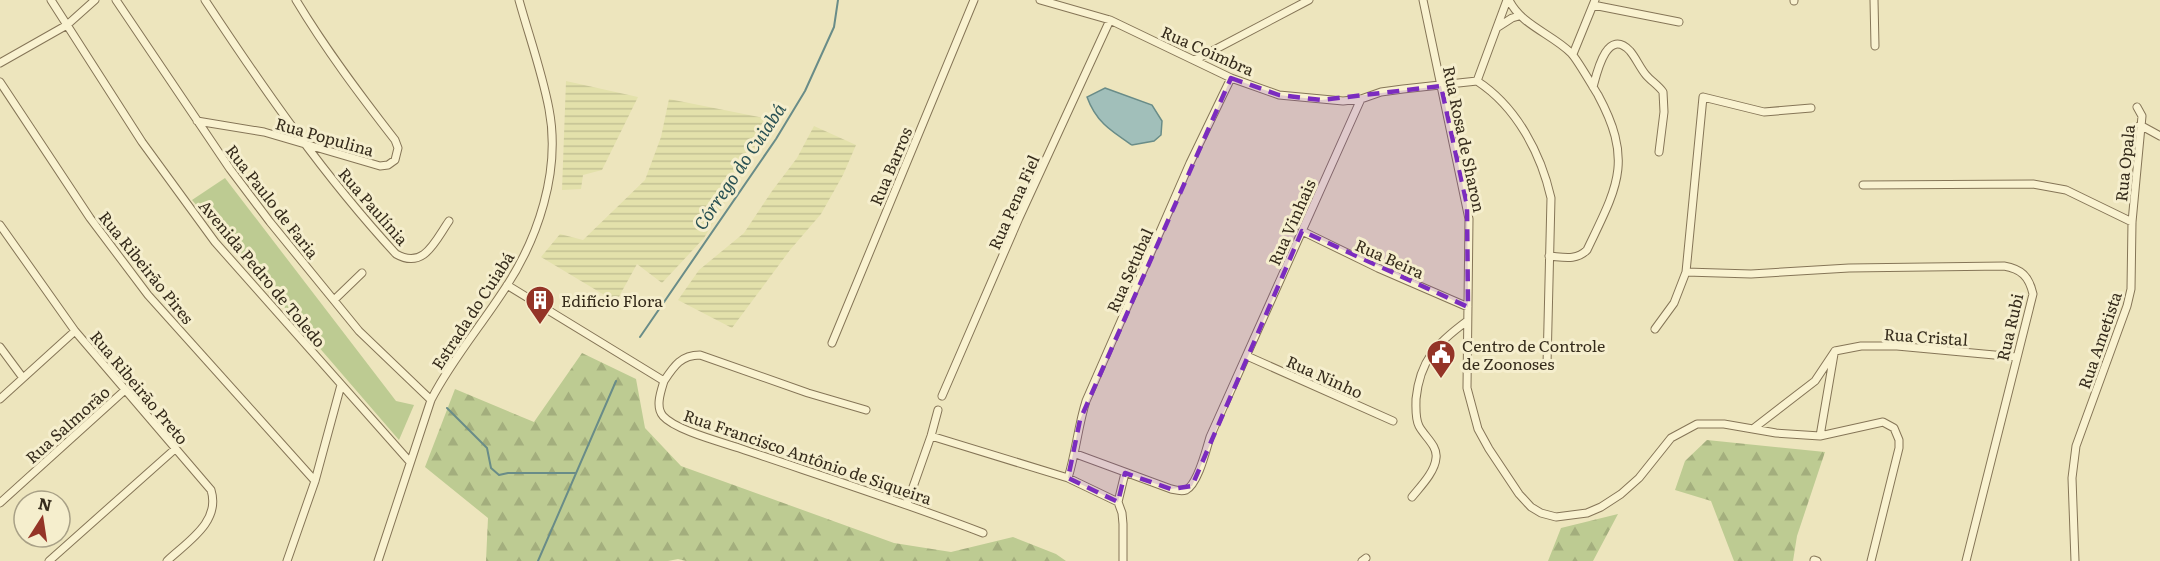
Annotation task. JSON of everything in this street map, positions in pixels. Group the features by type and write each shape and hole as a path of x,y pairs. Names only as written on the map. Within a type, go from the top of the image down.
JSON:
{"street":[{"name":"Avenida Pedro de Toledo","path":"51,0 148,152 215,242 410,462"},
{"path":"0,63 67,25 95,0"},
{"name":"Rua Paulo de Faria","path":"116,0 230,170 334,300 381,354 431,400"},
{"name":"Rua Paulínia","path":"205,0 241,55 306,145 380,238 396,254 404,259 413,260 422,256 449,221"},
{"name":"Rua Populina","path":"197,121 255,130 380,166 388,165 395,160 398,148 395,140 353,86 296,0"},
{"name":"Estrada do Cuiabá","path":"378,561 431,400 441,381 507,285 525,253 537,225 548,186 552,141 550,111 519,0"},
{"name":"Rua Barros","path":"832,343 974,0"},
{"name":"Rua Coimbra","path":"1040,0 1110,20 1231,78 1280,95 1321,100 1361,99 1381,92 1477,81"},
{"path":"1195,60 1310,0"},
{"name":"Rua Rosa de Sharon","path":"1423,0 1468,212 1467,388 1479,429 1489,449 1519,494 1531,507 1541,513 1556,517 1587,513 1621,494 1639,478 1671,438 1697,424 1754,428 1776,434 1821,436 1883,422 1890,424 1899,440 1897,459 1871,561"},
{"path":"1508,0 1519,16 1573,54 1613,127 1619,152 1618,178 1613,195 1587,250 1582,256 1574,258 1549,256"},
{"path":"1508,0 1477,81 1501,101 1525,132 1542,165 1551,198 1547,365"},
{"path":"1874,0 1875,46"},
{"path":"1573,54 1594,3 1679,22"},
{"path":"1497,28 1519,16"},
{"name":"Rua Pena Fiel","path":"942,396 1019,218 1110,20"},
{"path":"1593,87 1608,47 1615,44 1622,45 1663,92 1664,112 1659,152"},
{"name":"Rua Setubal","path":"1068,478 1076,454 1080,420 1086,401 1186,172 1231,78"},
{"name":"Rua Ribeirão Pires","path":"0,82 90,218 148,295 315,482"},
{"path":"1655,328 1674,303 1686,272 1703,97 1764,112 1811,108"},
{"name":"Rua Vinhais","path":"1125,473 1181,491 1192,486 1210,437 1361,99"},
{"name":"Rua Opala","path":"2132,222 2142,116 2138,107"},
{"path":"2140,125 2160,136"},
{"path":"1863,185 2033,184 2066,190 2132,222"},
{"name":"Rua Ametista","path":"2075,561 2073,462 2076,446 2127,306 2132,271 2132,222"},
{"name":"Rua Ribeirão Preto","path":"0,225 75,331 211,490 214,500 208,521 166,561"},
{"name":"Rua Beira","path":"1302,231 1378,268 1468,307"},
{"name":"Rua Rubi","path":"1686,272 1751,274 1849,268 2004,266 2018,269 2026,275 2033,294 1966,561"},
{"path":"334,300 362,273"},
{"path":"507,285 664,381 682,358 700,355 808,393 866,410"},
{"path":"1412,497 1432,470 1437,458 1436,451 1417,421 1416,408 1422,370 1439,343 1467,321"},
{"path":"0,399 75,331"},
{"name":"Rua Cristal","path":"1835,351 1861,346 1897,346 2016,357"},
{"path":"0,347 23,378"},
{"path":"1754,428 1815,381 1835,351"},
{"path":"1821,436 1835,351"},
{"name":"Rua Ninho","path":"1247,356 1393,421"},
{"name":"Rua Francisco Antônio de Siqueira","path":"664,381 659,397 662,415 676,425 907,504 983,533"},
{"path":"287,561 315,482 341,385"},
{"name":"Rua Salmorão","path":"0,503 125,390"},
{"path":"907,504 938,410"},
{"path":"931,436 1068,478 1118,502"},
{"path":"49,561 175,449"},
{"path":"1076,454 1125,473 1118,502 1123,524 1123,561"}],"highlighted area":[{"path":"1231,78 1279,95 1321,100 1441,86 1467,205 1468,307 1302,231 1192,486 1171,489 1125,473 1118,502 1068,478 1080,420"}],"shaded area":[{"path":"566,81 638,97 602,170 583,175 581,189 562,190"},
{"path":"669,99 774,120 704,238 662,283 637,264 616,302 541,257 560,234 583,240 645,180 661,137"},
{"path":"814,126 856,145 843,175 821,214 790,250 732,328 678,300 699,270 744,233 797,158"}],"green space":[{"path":"225,178 396,401 414,405 399,440 192,200"},
{"path":"582,353 636,379 645,428 681,466 894,543 951,552 1013,537 1056,554 1066,561 686,561 678,559 668,561 486,561 488,518 425,467 455,389 534,422"},
{"path":"1707,440 1825,452 1797,536 1793,561 1734,561 1711,501 1675,490 1685,461"},
{"path":"1618,514 1593,561 1548,561 1561,528"}],"water":[{"path":"1105,88 1152,105 1162,121 1161,135 1154,141 1132,145 1111,130 1095,113 1087,97"}],"waterway":[{"name":"Córrego do Cuiabá","path":"640,337 776,139 805,91 834,27 838,0"},
{"path":"538,561 616,381"},
{"path":"447,408 487,448 491,468 499,475 575,473"}],"place":[{"name":"Edifício Flora","path":"540,326"},
{"name":"Centro de Controle de Zoonoses","path":"1441,380"}]}
